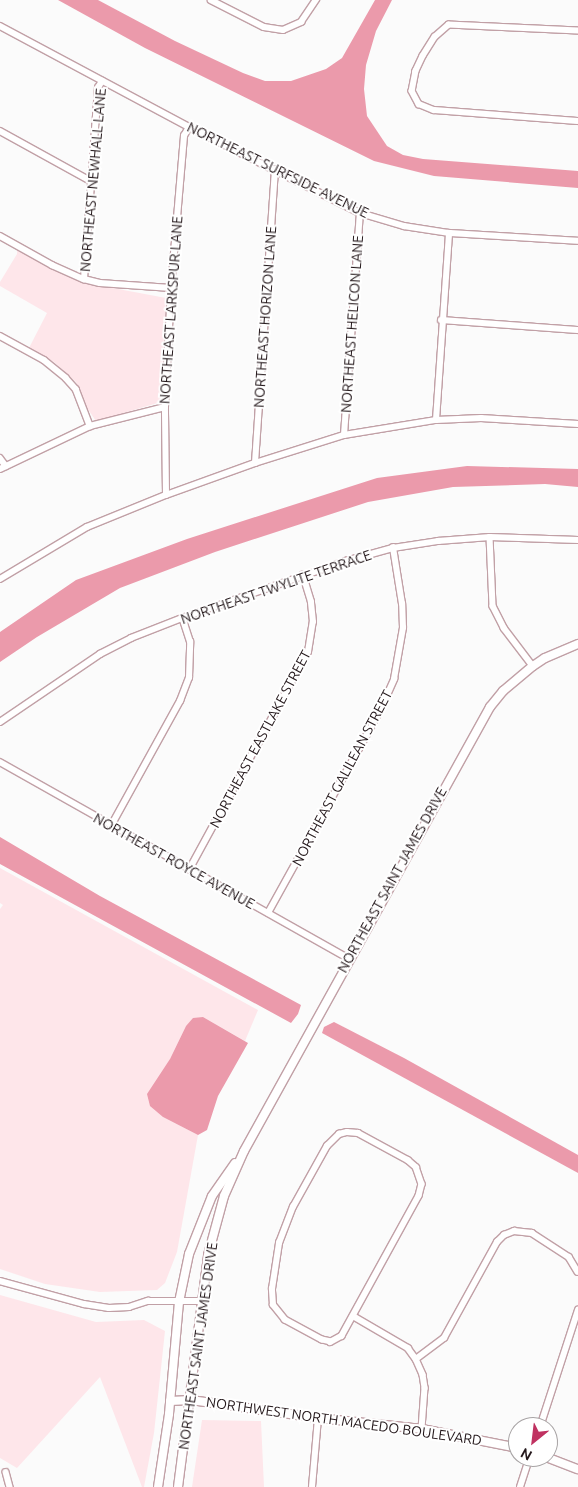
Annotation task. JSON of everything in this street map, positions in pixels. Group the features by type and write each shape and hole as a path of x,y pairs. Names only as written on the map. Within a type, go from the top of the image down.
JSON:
{"main road":[{"name":"NORTHEAST SAINT JAMES DRIVE","path":"178,1487 191,1400 201,1300 208,1255 224,1196 244,1151 349,958 490,707 503,690 532,666 552,654 578,644"},
{"name":"NORTHEAST SAINT JAMES DRIVE","path":"158,1487 170,1402 179,1302 189,1254 212,1196 244,1151"},
{"name":"NORTHWEST NORTH MACEDO BOULEVARD","path":"170,1402 191,1400 318,1418 422,1429 508,1446"},
{"path":"558,1462 578,1469"}],"street":[{"path":"211,0 264,27 282,30 301,22 316,0"},
{"path":"578,31 449,25 435,37 416,71 412,91 419,104 434,110 578,121"},
{"name":"NORTHEAST SURFSIDE AVENUE","path":"0,26 189,127 360,213 404,226 449,233 578,241"},
{"name":"NORTHEAST NEWHALL LANE","path":"84,279 98,88 102,81"},
{"name":"NORTHEAST LARKSPUR LANE","path":"166,495 165,407 171,288 184,136 189,127"},
{"path":"0,131 91,181"},
{"name":"NORTHEAST HORIZON LANE","path":"255,463 275,170"},
{"name":"NORTHEAST HELICON LANE","path":"344,435 360,213"},
{"path":"436,420 449,233"},
{"path":"0,236 65,271 84,279 100,283 171,288"},
{"path":"442,320 578,330"},
{"path":"0,336 44,360 66,378 76,389 90,426"},
{"path":"0,458 3,468 90,426 165,407"},
{"path":"0,579 88,527 166,495 255,463 344,435 436,420 481,418 578,424"},
{"path":"490,537 493,606 504,628 532,666"},
{"name":"NORTHEAST TWYLITE TERRACE","path":"0,722 100,654 131,638 302,575 393,548 490,537 578,540"},
{"name":"NORTHEAST GALILEAN STREET","path":"268,913 380,711 394,679 403,628 402,604 393,548"},
{"name":"NORTHEAST EASTLAKE STREET","path":"189,870 308,652 313,622 311,602 302,575"},
{"path":"111,826 180,701 189,678 190,642 182,618"},
{"name":"NORTHEAST ROYCE AVENUE","path":"0,762 189,870 349,958"},
{"path":"347,1132 358,1133 408,1160 416,1167 422,1184 419,1196 353,1316 342,1336 331,1342 322,1340 285,1320 277,1312 273,1305 272,1289 279,1243 293,1207 326,1146 339,1134 347,1132"},
{"path":"416,1359 444,1338 497,1242 504,1235 514,1231 532,1233 569,1256 578,1272"},
{"path":"0,1281 84,1304 109,1308 129,1307 148,1301 179,1302 201,1300"},
{"path":"543,1417 578,1310"},
{"path":"353,1316 408,1348 416,1359 424,1375 422,1429"},
{"path":"312,1487 318,1418"},
{"path":"520,1487 527,1467"},
{"path":"6,1472 10,1487"}],"shaded area":[{"path":"58,0 98,0 175,41 243,73 265,81 291,81 326,69 342,58 375,0 392,0 376,31 366,65 364,89 367,116 387,146 403,155 423,159 578,171 578,188 434,176 374,161 145,48"},
{"path":"17,250 81,282 166,298 161,402 96,421 87,408 76,382 54,362 29,348 47,313 0,286 0,282 17,254"},
{"path":"467,466 578,469 578,487 545,484 453,487 368,502 215,552 120,588 37,637 0,662 0,632 76,580 187,539 377,478"},
{"path":"0,837 100,896 301,1005 298,1014 291,1023 0,864"},
{"path":"0,868 258,1010 245,1041 203,1017 186,1026 170,1059 163,1117 198,1135 177,1252 165,1283 157,1290 100,1292 45,1284 0,1269 0,909 3,905 0,903"},
{"path":"203,1017 248,1043 218,1096 207,1130 198,1135 163,1117 150,1106 147,1094 170,1059 186,1026 193,1018"},
{"path":"334,1022 404,1058 578,1155 578,1173 322,1033 324,1027"},
{"path":"0,1295 96,1322 144,1320 165,1331 154,1433 144,1487 142,1487 100,1377 17,1468 0,1458"},
{"path":"202,1420 261,1421 264,1487 192,1487"}]}
